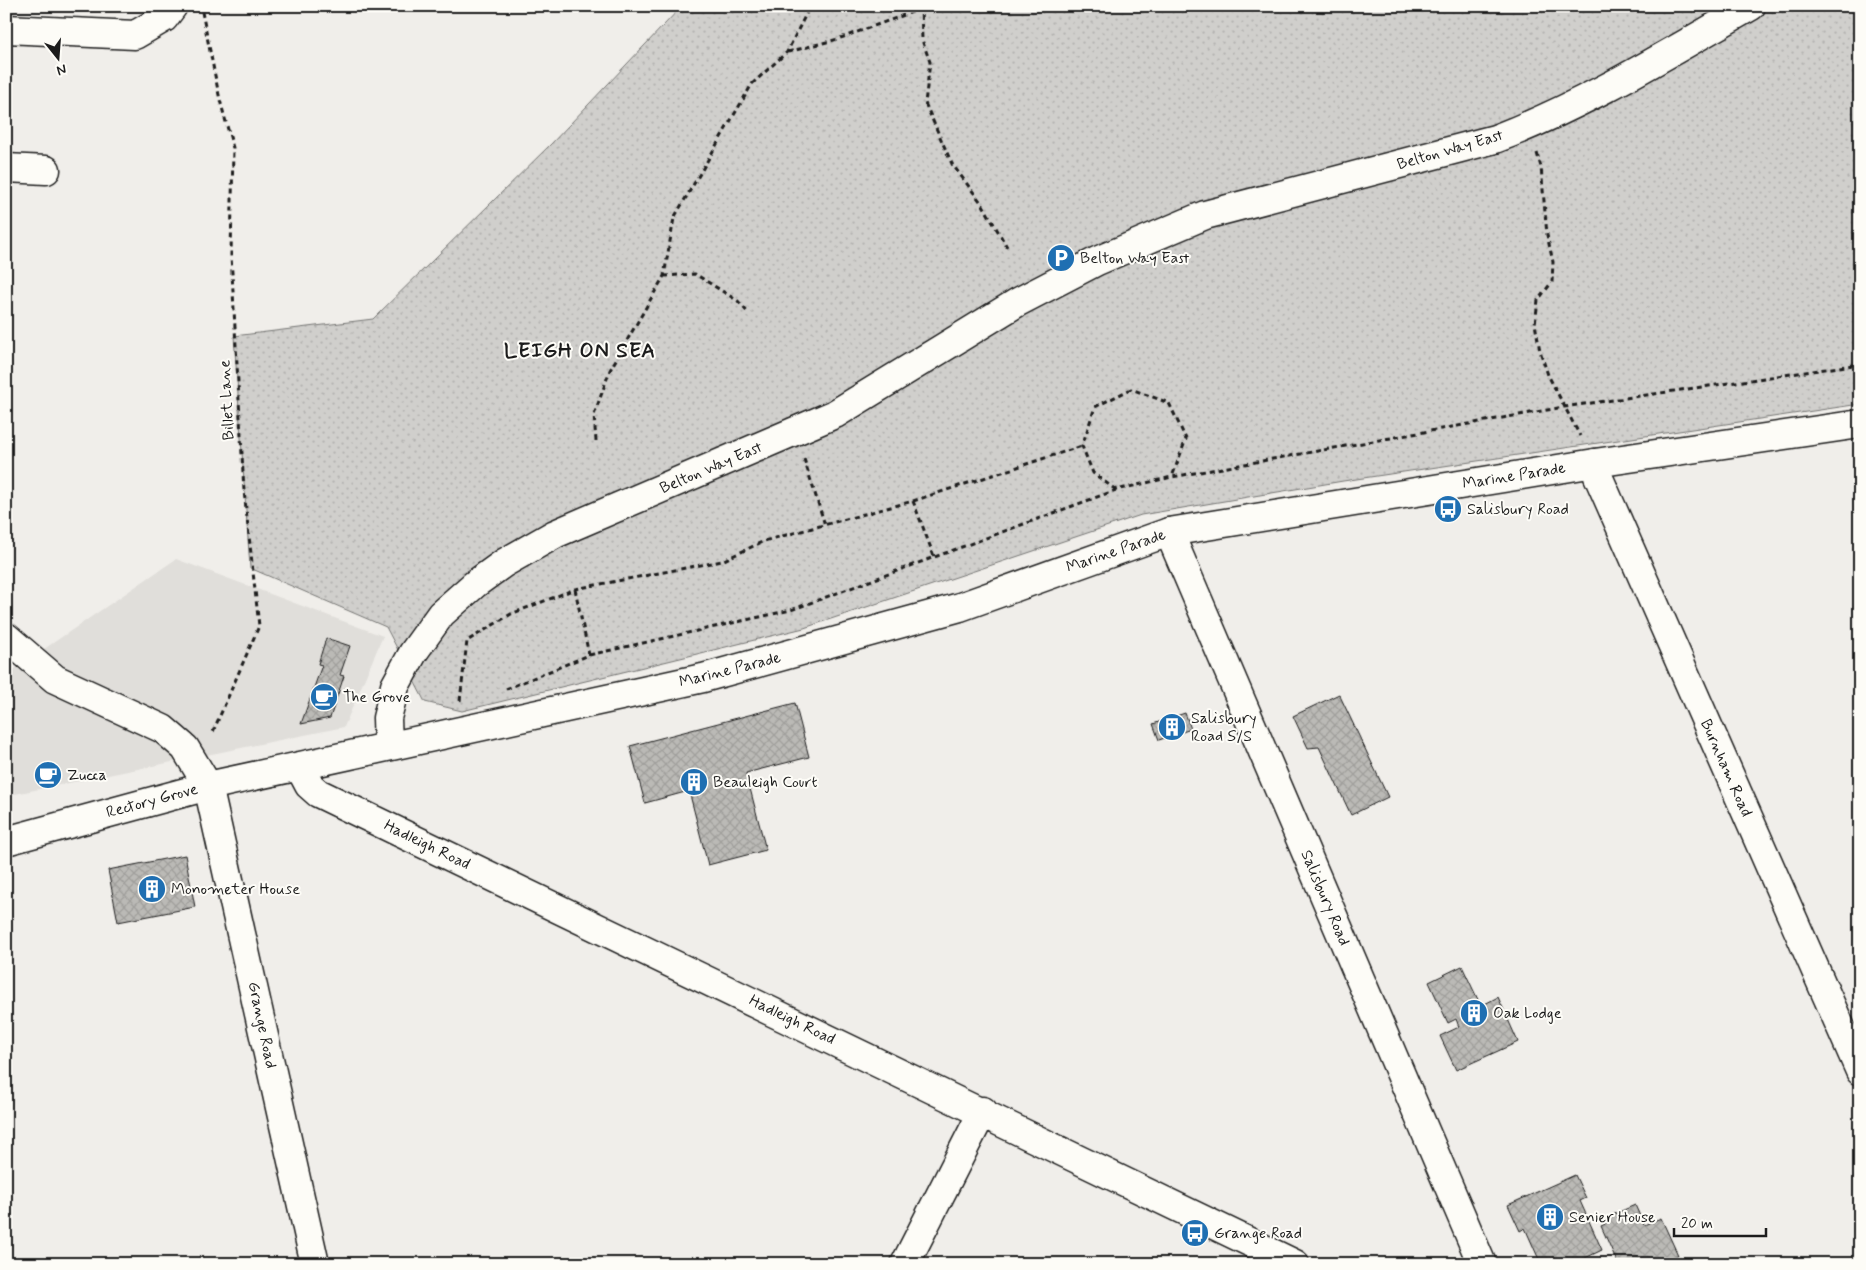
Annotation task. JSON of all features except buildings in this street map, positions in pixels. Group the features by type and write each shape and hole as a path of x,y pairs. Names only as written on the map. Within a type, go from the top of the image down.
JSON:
{"street":[{"path":"6,29 136,34 164,18 172,6"},
{"name":"Belton Way East","path":"388,746 387,718 395,686 413,653 441,614 475,584 504,563 555,534 835,414 1018,302 1096,260 1205,216 1495,139 1530,126 1602,92 1751,6"},
{"path":"6,168 46,170"},
{"name":"Marine Parade","path":"299,766 703,678 831,644 960,607 1168,532 1860,424"},
{"name":"Burnham Road","path":"1595,464 1598,476 1860,1071"},
{"name":"Salisbury Road","path":"1168,532 1482,1264"},
{"path":"6,637 56,679 163,729 185,748 208,786"},
{"name":"Rectory Grove","path":"6,841 208,786 299,766"},
{"name":"Hadleigh Road","path":"299,766 309,785 318,793 1295,1264"},
{"name":"Grange Road","path":"208,786 315,1264"},
{"path":"905,1264 983,1112"}],"path":[{"name":"Billet Lane","path":"202,6 220,100 233,148 230,255 244,491 259,626 212,731 212,740"},
{"path":"596,441 594,415 610,370 664,276 674,218 752,84 787,52 810,6"},
{"path":"787,52 838,39 929,6"},
{"path":"921,8 922,40 930,62 925,103 952,164 983,205 1008,247"},
{"path":"1541,167 1546,235 1553,262 1552,282 1538,300 1535,324 1540,351 1548,375 1595,464"},
{"path":"664,276 695,274 738,301 749,314"},
{"path":"1116,490 1093,473 1082,446 1095,407 1131,389 1169,403 1183,432 1186,439 1172,477"},
{"path":"795,432 825,525"},
{"path":"460,707 467,641 511,614 575,589 722,560 764,541 913,501 1082,446"},
{"path":"913,501 935,559"},
{"path":"575,589 589,655"}],"shaded area":[{"path":"682,6 1860,6 1860,404 1343,481 1141,515 804,628 462,711 425,702 386,627 250,568 234,336 373,319 551,144"},
{"path":"176,559 383,636 344,727 15,794 6,777 6,675"}],"place":[{"name":"Belton Way East","path":"1061,258"},
{"name":"Salisbury Road","path":"1448,509"},
{"name":"The Grove","path":"324,697"},
{"name":"Salisbury Road S/S","path":"1172,727"},
{"name":"Zucca","path":"48,775"},
{"name":"Beauleigh Court","path":"694,782"},
{"name":"Monometer House","path":"152,889"},
{"name":"Oak Lodge","path":"1474,1013"},
{"name":"Senier House","path":"1550,1217"},
{"name":"Grange Road","path":"1195,1233"}],"district":[{"name":"LEIGH ON SEA","path":"580,351"}]}
